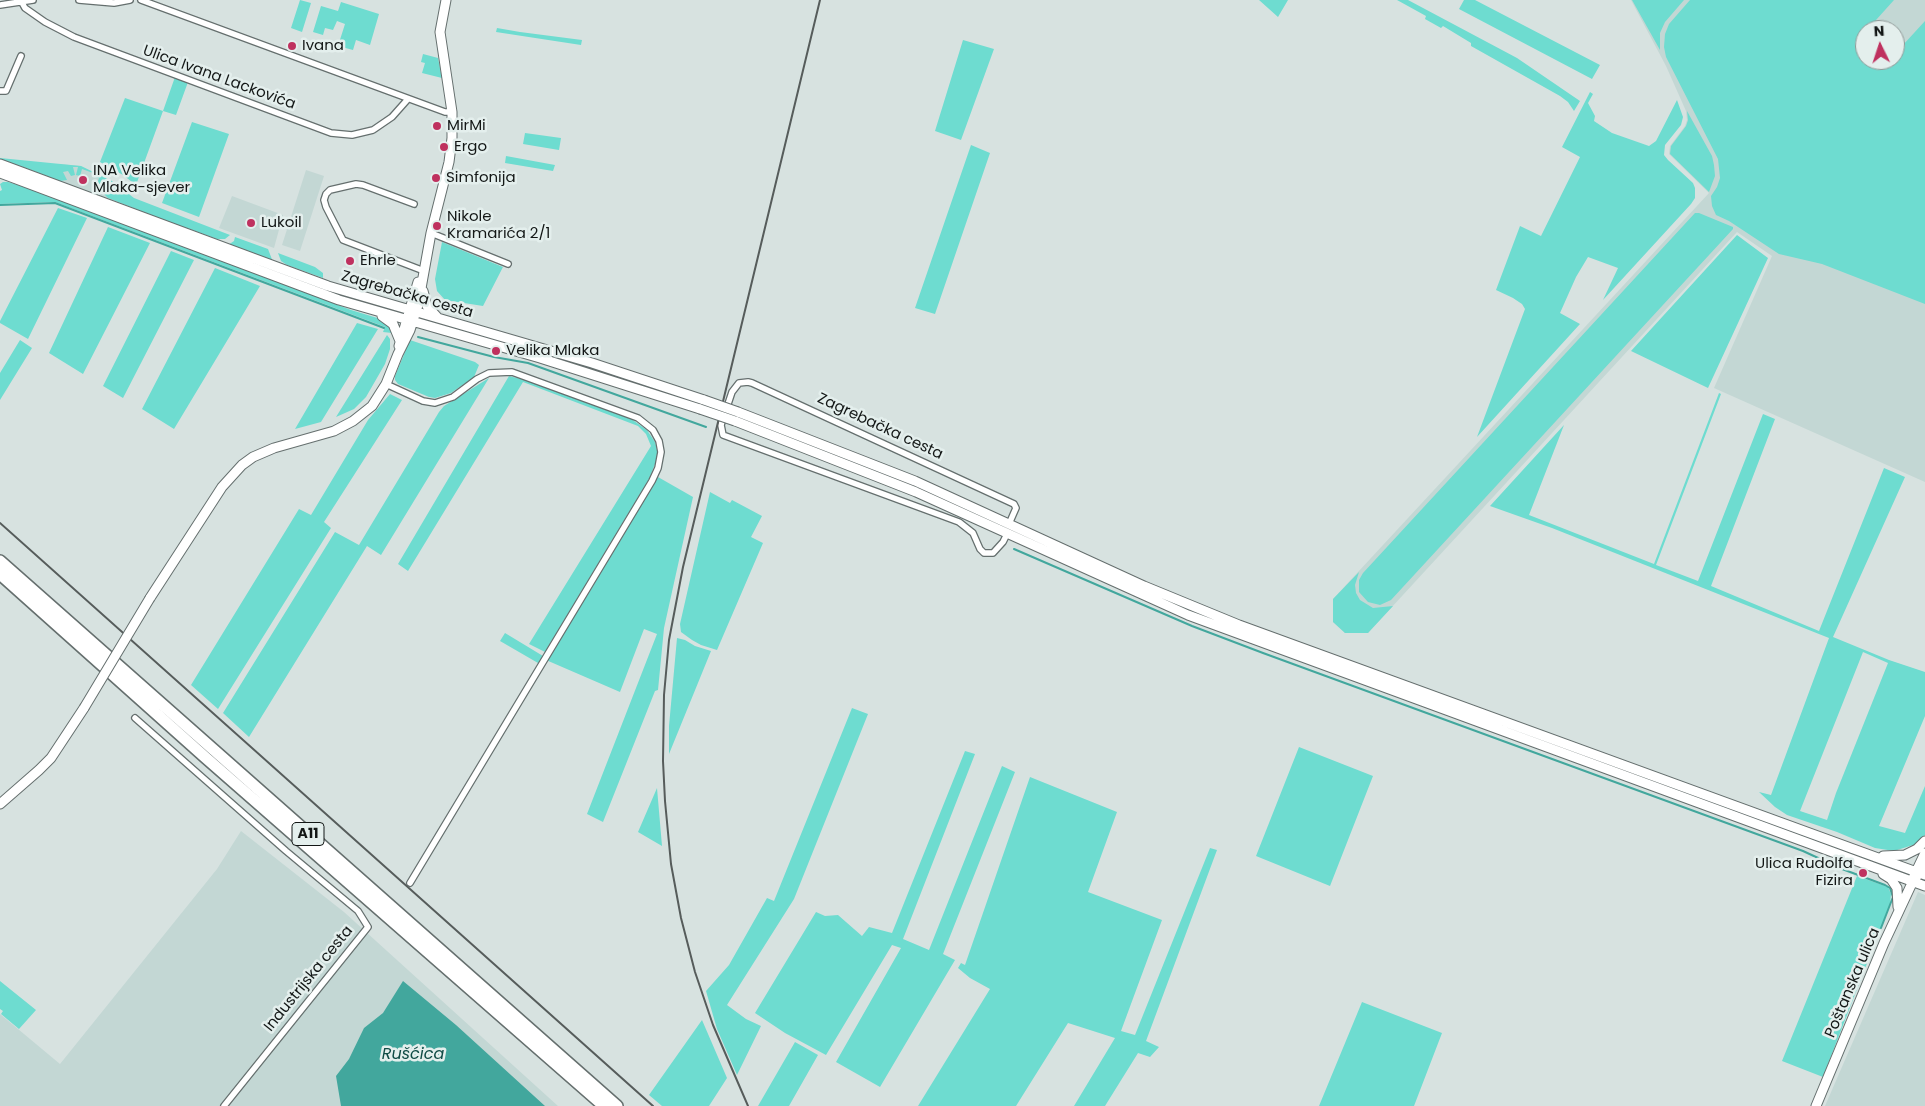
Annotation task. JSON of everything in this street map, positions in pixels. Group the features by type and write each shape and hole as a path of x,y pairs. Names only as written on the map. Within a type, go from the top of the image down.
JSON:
{"highway":[{"name":"A11","path":"0,561 617,1106"},
{"name":"A11","path":"0,574 604,1106"}],"main road":[{"path":"398,354 400,341 411,316 424,271 449,162 452,138 452,112 440,38 446,0"},
{"name":"Zagrebačka cesta","path":"0,164 411,316 590,373 702,404"},
{"name":"Zagrebačka cesta","path":"0,173 273,277 378,312 440,320 592,363 882,468 1144,586 1239,625 1867,854"},
{"path":"0,804 51,758 84,708 150,598 222,487 242,465 253,457 274,448 334,430 353,421 372,406 386,384 398,354 422,286 424,271"},
{"path":"422,286 427,306 440,320"},
{"path":"378,312 393,324 400,341"},
{"name":"Zagrebačka cesta","path":"736,416 877,476 1164,605 1236,634 1864,863"},
{"path":"1867,854 1886,857 1900,856 1917,849 1925,841"},
{"path":"1867,854 1921,872 1925,853"},
{"path":"1864,863 1925,886"},
{"path":"1864,863 1887,876 1895,884 1898,897 1895,919"},
{"name":"Poštanska ulica","path":"1816,1106 1895,919 1913,881 1921,872"}],"street":[{"path":"3,3 33,0"},
{"path":"79,0 111,3 130,0"},
{"path":"141,0 408,99 445,112 452,112"},
{"name":"Ulica Ivana Lackovića","path":"21,2 25,8 45,22 74,37 331,133 352,135 374,130 392,117 408,99"},
{"path":"0,91 6,91 21,56"},
{"path":"414,204 356,184 330,190 324,200 343,240 424,271"},
{"path":"432,233 508,264"},
{"path":"386,384 423,401 435,403 453,397 477,379 489,373 512,372 638,418 653,430 659,441 661,452 658,468 652,481 410,883"},
{"name":"Zagrebačka cesta","path":"1007,534 1003,542 993,552 984,553 980,549 973,533 959,522 726,436 722,433 721,425 732,392 739,383 752,383 1014,504 1016,508 1009,524"},
{"name":"Industrijska cesta","path":"135,718 286,851 358,911 368,927 224,1106"}],"shaded area":[{"path":"300,0 311,3 302,32 291,28"},
{"path":"1259,0 1288,0 1278,17"},
{"path":"1397,0 1408,0 1517,58 1580,101 1574,111 1568,102 1560,96 1471,46 1471,43 1443,26 1441,28 1425,19 1426,16"},
{"path":"1464,0 1475,0 1600,65 1592,79 1459,9"},
{"path":"1631,0 1925,0 1925,482 1714,388 1772,256 1737,232 1368,633 1345,633 1333,622 1333,599 1709,193 1669,154 1670,146 1685,126 1687,120 1686,111 1666,66"},
{"path":"1632,0 1684,0 1665,22 1660,33 1660,50"},
{"path":"1690,0 1894,0 1876,20 1855,20 1855,70 1905,70 1905,43 1925,21 1925,304 1822,264 1779,254 1729,221 1716,215 1712,206 1711,196 1720,178 1718,159 1666,57 1664,47 1665,34 1669,24"},
{"path":"341,2 379,14 370,45 356,40 353,50 338,46 345,24 337,21 333,30 325,28 323,35 313,32 321,6 338,11"},
{"path":"497,28 582,40 581,45 496,32"},
{"path":"963,40 994,49 961,140 935,131"},
{"path":"423,54 438,58 442,78 422,73 425,63 421,62"},
{"path":"175,77 188,82 176,115 163,111"},
{"path":"1590,92 1593,94 1588,103 1595,116 1594,121 1612,133 1649,146 1656,141 1677,100 1683,117 1681,125 1665,145 1664,155 1693,183 1695,198 1603,300 1618,268 1588,257 1576,277 1560,313 1580,324 1477,437 1525,309 1522,304 1513,298 1496,290 1520,226 1541,236 1580,157 1562,147"},
{"path":"125,98 163,111 136,185 100,162"},
{"path":"1687,111 1712,156 1715,176 1709,192 1670,154 1671,146 1686,126 1688,120"},
{"path":"192,122 229,134 199,217 162,203"},
{"path":"525,133 561,138 559,150 523,144"},
{"path":"971,145 990,153 935,314 915,308"},
{"path":"506,156 555,165 553,171 505,163"},
{"path":"0,158 81,166 112,181 134,198 230,235 225,239 217,239 187,228 169,224 108,198 103,193 102,185 97,184 99,178 95,177 93,173 82,169 80,176 76,175 78,167 73,167 75,175 71,176 68,171 63,172 67,180 60,181 0,160"},
{"name":"INA Velika Mlaka-sjever","path":"60,164 81,166 111,182 108,198 97,197 71,188 56,179"},
{"path":"306,170 324,176 300,251 282,245"},
{"path":"3,182 57,197 351,310 384,320 393,328 392,333 383,332 385,327 55,202 0,204 0,191 2,190 0,184"},
{"name":"Lukoil","path":"232,196 283,215 274,248 219,228"},
{"path":"58,208 87,218 28,339 0,323 0,321"},
{"path":"1695,213 1733,227 1733,229 1391,600 1380,605 1368,602 1359,592 1359,580 1363,573"},
{"path":"108,227 150,243 83,374 49,353"},
{"path":"1737,235 1768,258 1708,388 1631,351"},
{"path":"235,237 268,249 273,262 228,245 234,241"},
{"path":"442,242 503,267 483,306 445,300 437,291 435,279"},
{"path":"171,251 194,260 123,398 103,386"},
{"path":"278,253 315,267 323,273 323,278 287,265 281,261"},
{"path":"215,268 260,286 174,429 142,409"},
{"path":"357,323 378,329 321,422 295,429"},
{"path":"387,335 390,339 390,349 385,364 366,397 354,409 336,417"},
{"path":"20,340 32,348 0,400 0,373"},
{"path":"410,340 475,362 479,365 474,377 451,393 435,398 398,384 395,376"},
{"path":"509,376 630,418 647,430 655,442 657,450 657,459 649,479 545,652 529,644 651,446 646,434 638,426 523,382 408,571 398,564"},
{"path":"489,378 381,555 367,546 249,737 223,713 335,532 359,545 439,412 444,406"},
{"path":"1719,393 1721,394 1656,565 1698,581 1763,414 1775,419 1711,586 1819,631 1884,468 1905,477 1833,637 1889,660 1925,672 1925,716 1879,826 1905,833 1925,786 1925,835 1914,846 1894,851 1875,848 1837,832 1787,815 1759,792 1771,795 1829,638 1552,528 1490,506 1564,425 1529,515 1654,564","holes":["1863,652 1888,663 1827,820 1800,811"]},
{"path":"390,394 402,400 324,522 331,528 218,709 191,685 299,509 311,515 368,420"},
{"path":"658,477 693,497 664,628 658,690 655,691 603,822 587,814 657,634 644,629 620,692 546,660 587,596"},
{"path":"710,492 730,503 732,500 762,516 751,537 763,543 717,650 692,640 681,632 680,624"},
{"path":"1359,572 1355,585 1356,593 1360,600 1373,608 1393,606 1368,633 1345,633 1333,622 1333,599"},
{"path":"505,633 543,656 538,663 500,641"},
{"path":"677,638 711,651 669,754 669,726"},
{"path":"852,708 868,714 794,899 727,1005 746,1019 761,1026 737,1075 717,1029 706,991 729,965 767,898 774,901"},
{"path":"1299,747 1373,776 1330,886 1256,856"},
{"path":"965,751 975,754 903,939 929,950 1002,766 1015,772 943,954 955,960 880,1087 836,1062 901,948 892,945 826,1055 785,1033 755,1013 816,912 825,916 838,915 862,936 869,927 892,933"},
{"path":"1030,777 1117,812 1088,892 1162,920 1121,1031 1135,1035 1210,848 1217,850 1146,1041 1159,1047 1150,1057 1138,1053 1105,1106 1074,1106 1115,1038 1068,1023 1016,1106 918,1106 990,989 970,978 958,968 961,963 965,965"},
{"path":"657,788 662,846 638,832"},
{"path":"241,831 344,912 558,1106 0,1106 0,1014 60,1064 217,869"},
{"path":"1857,876 1888,887 1891,894 1890,904 1823,1077 1782,1061"},
{"path":"1918,892 1925,895 1925,1106 1825,1106"},
{"path":"0,981 36,1010 19,1029 1,1014 3,1011 0,1009"},
{"path":"1362,1002 1442,1033 1414,1106 1319,1106"},
{"path":"702,1020 727,1078 709,1106 662,1106 649,1095"},
{"path":"795,1042 818,1055 789,1106 758,1106"}],"water":[{"name":"Rušćica","path":"403,981 456,1025 545,1106 341,1106 336,1076 349,1059 364,1028 383,1013"}],"waterway":[{"path":"0,205 55,203 384,328"},
{"path":"418,337 494,357 528,363 706,427"},
{"path":"1014,549 1192,626 1803,851 1842,869 1885,885 1890,888 1893,897 1881,928"}],"railway":[{"path":"748,1106 713,1025 695,972 681,918 671,864 665,801 663,761 664,695 669,640 683,567 820,0"},
{"path":"0,523 653,1106"}],"place":[{"name":"Ivana","path":"292,46"},
{"name":"MirMi","path":"437,126"},
{"name":"Ergo","path":"444,147"},
{"name":"Simfonija","path":"436,178"},
{"name":"INA Velika Mlaka-sjever","path":"83,180"},
{"name":"Lukoil","path":"251,223"},
{"name":"Nikole Kramarića 2/1","path":"437,226"},
{"name":"Ehrle","path":"350,261"},
{"name":"Velika Mlaka","path":"496,351"},
{"name":"Ulica Rudolfa Fizira","path":"1863,873"}]}
